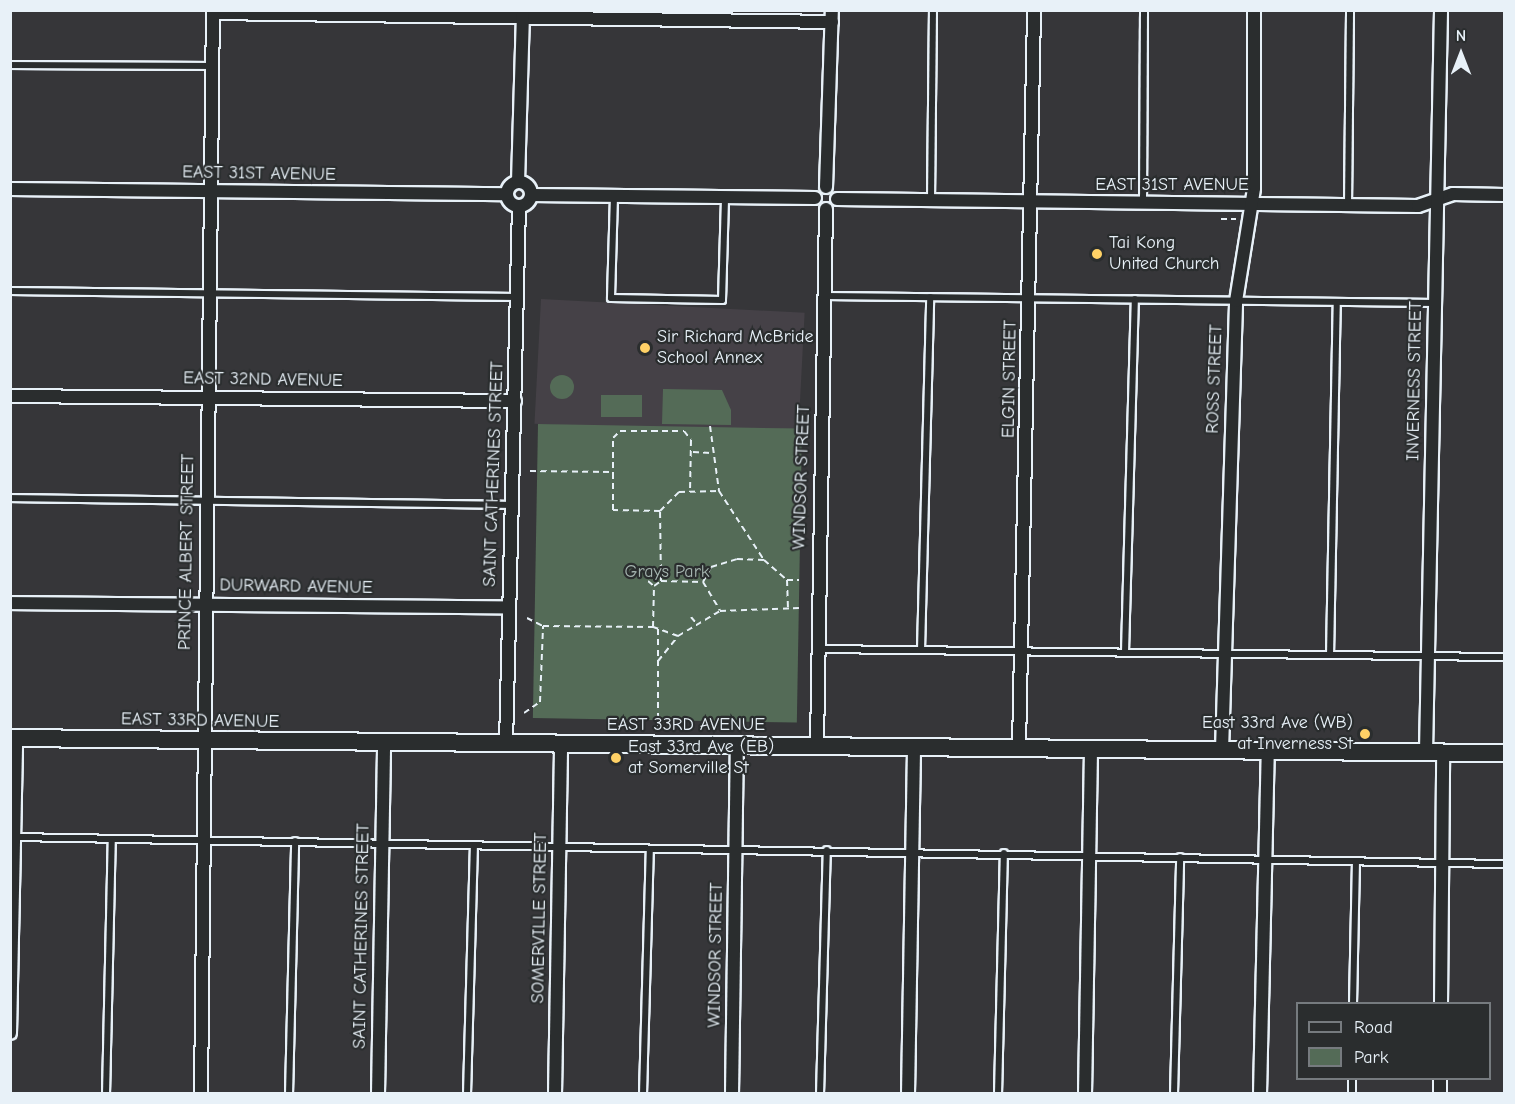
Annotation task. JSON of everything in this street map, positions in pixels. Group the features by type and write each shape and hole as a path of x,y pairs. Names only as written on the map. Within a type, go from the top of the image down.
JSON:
{"street":[{"name":"ELGIN STREET","path":"1019,747 1034,202 1034,10"},
{"name":"ROSS STREET","path":"1222,750 1236,301 1254,204 1254,10"},
{"name":"INVERNESS STREET","path":"1441,10 1428,656 1442,863 1441,1002"},
{"path":"213,12 317,12 832,16 826,187 815,198 531,195 519,206 507,194 518,182 523,14"},
{"name":"PRINCE ALBERT STREET","path":"201,1094 206,838 204,603 213,12"},
{"path":"518,182 531,195"},
{"path":"815,198 826,209 837,199 826,187"},
{"name":"EAST 31ST AVENUE","path":"10,189 507,194"},
{"name":"EAST 31ST AVENUE","path":"837,199 1418,206 1453,194 1504,195"},
{"name":"SAINT CATHERINES STREET","path":"506,744 508,607 514,505 519,206"},
{"name":"WINDSOR STREET","path":"817,745 826,209"},
{"name":"EAST 32ND AVENUE","path":"10,396 515,401"},
{"name":"DURWARD AVENUE","path":"10,603 508,607"},
{"path":"10,1034 14,837 13,738"},
{"name":"EAST 33RD AVENUE","path":"13,738 1504,753"},
{"name":"SAINT CATHERINES STREET","path":"378,1094 384,743"},
{"name":"SOMERVILLE STREET","path":"555,1094 561,744"},
{"name":"WINDSOR STREET","path":"732,1094 737,744"},
{"path":"908,1094 914,746"},
{"path":"1085,1094 1091,749"},
{"path":"1260,1094 1268,751"}],"lane":[{"path":"931,200 933,10"},
{"path":"1143,203 1144,10"},
{"path":"1348,205 1350,10"},
{"path":"10,64 212,66"},
{"path":"614,196 611,298 722,300 725,198"},
{"path":"10,291 517,297"},
{"path":"825,296 1435,303"},
{"path":"921,650 930,297"},
{"path":"1125,652 1135,299"},
{"path":"1330,655 1337,302"},
{"path":"10,498 514,505"},
{"path":"817,649 1504,657"},
{"path":"14,837 206,838 650,849 1004,853 1504,864"},
{"path":"106,1094 112,839"},
{"path":"289,1094 296,841"},
{"path":"467,1094 474,845"},
{"path":"644,1094 650,849"},
{"path":"820,1094 827,850"},
{"path":"998,1094 1004,853"},
{"path":"1174,1094 1180,857"},
{"path":"1353,1002 1356,862"}],"path":[{"path":"1221,219 1238,219"},
{"path":"710,426 711,453 718,491 764,560 787,580 800,580"},
{"path":"690,490 691,452 684,431 620,431 614,438 612,510 660,510 679,492 718,491"},
{"path":"691,452 711,453"},
{"path":"530,471 613,472"},
{"path":"660,510 661,581"},
{"path":"704,582 721,561 764,560"},
{"path":"787,580 788,607"},
{"path":"648,581 654,586"},
{"path":"654,586 661,581 704,582"},
{"path":"704,582 720,610"},
{"path":"653,627 654,586"},
{"path":"658,661 678,636 720,610 799,608"},
{"path":"691,617 696,623"},
{"path":"527,618 543,626 653,627 678,636"},
{"path":"524,713 540,702 543,626"},
{"path":"658,629 658,726"}],"shaded area":[{"path":"541,299 805,313 798,438 534,424"}],"green space":[{"path":"562,375 570,379 574,387 570,395 562,399 554,395 550,387 554,379"},
{"path":"663,389 722,390 731,410 731,425 662,424"},
{"path":"601,395 642,395 642,417 601,417"},
{"name":"Grays Park","path":"538,424 802,429 797,723 533,718"}],"place":[{"name":"Tai Kong United Church","path":"1097,254"},
{"name":"Sir Richard McBride School Annex","path":"645,348"},
{"name":"East 33rd Ave (WB) at Inverness St","path":"1365,734"},
{"name":"East 33rd Ave (EB) at Somerville St","path":"616,758"}]}
